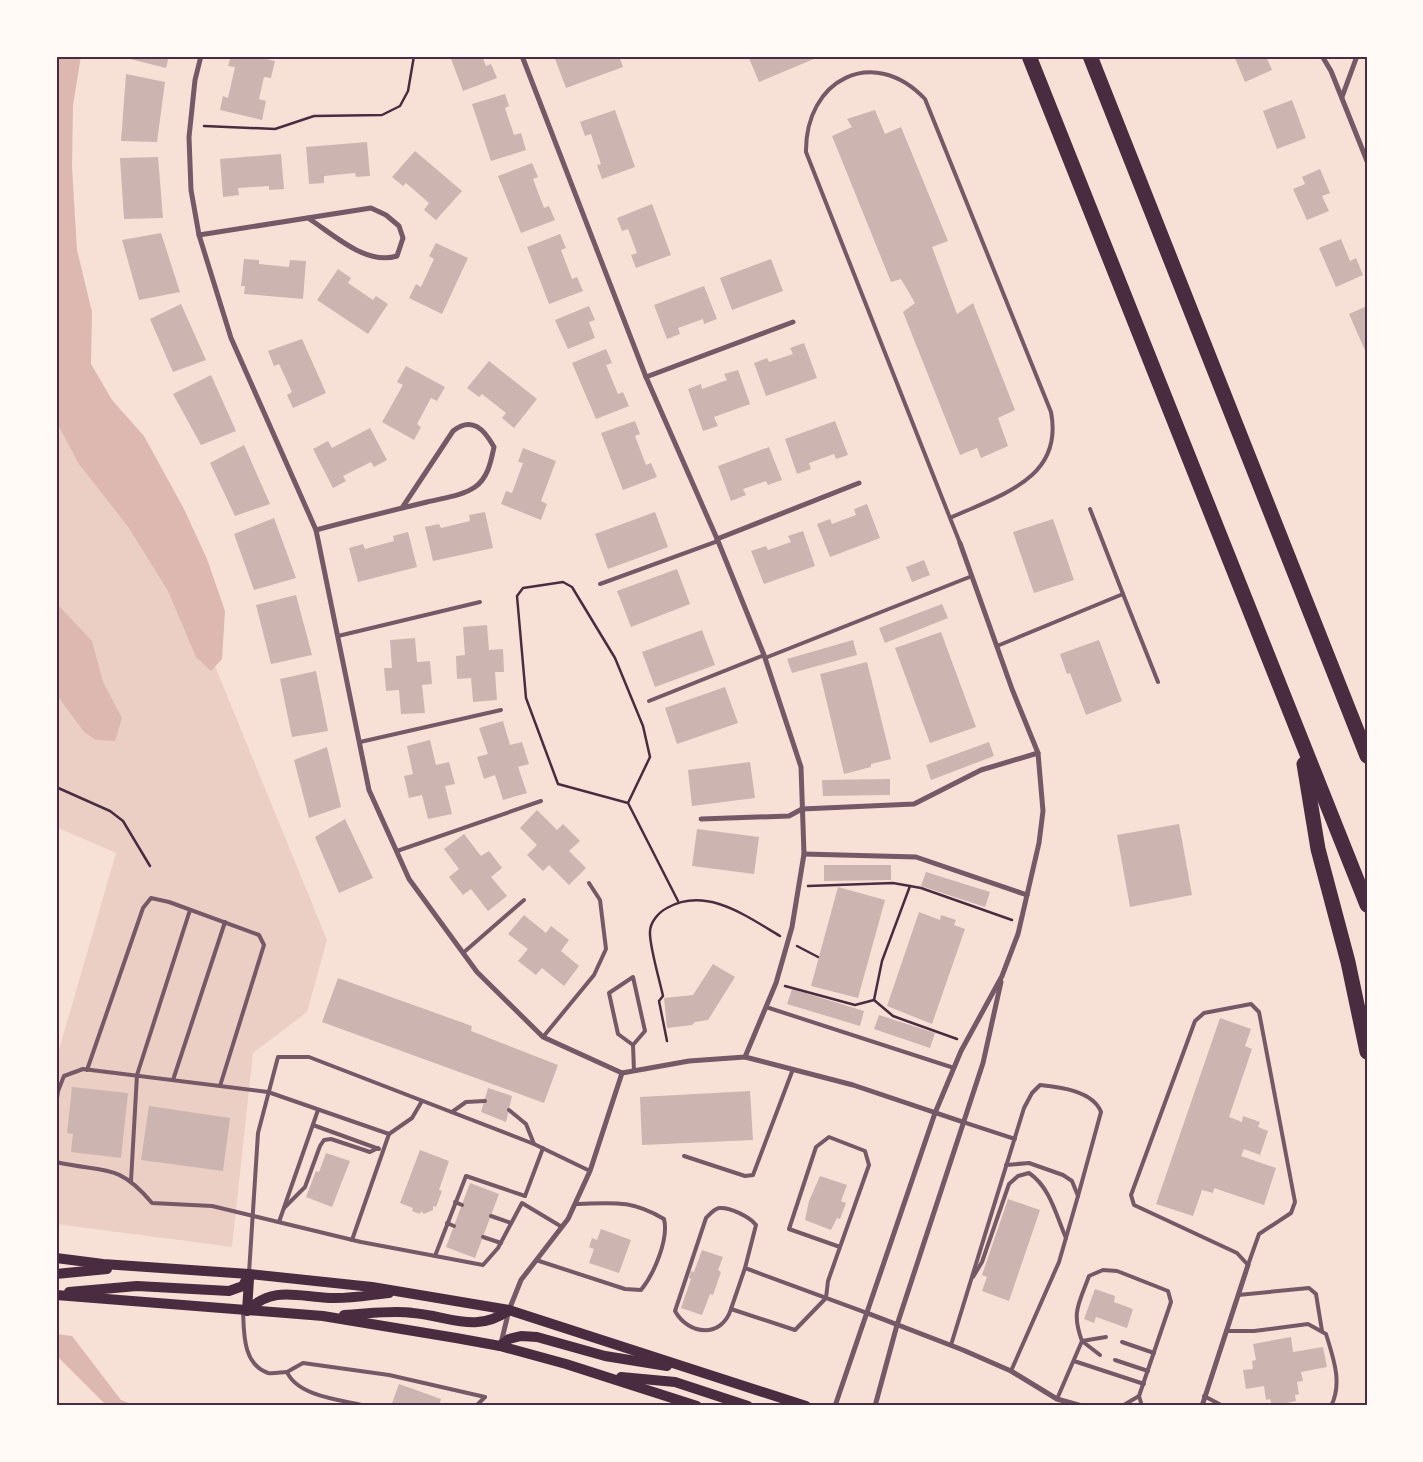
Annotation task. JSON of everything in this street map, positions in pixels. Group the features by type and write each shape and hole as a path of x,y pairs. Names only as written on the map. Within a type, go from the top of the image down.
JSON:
{"highway":[{"path":"1029,56 1367,905"},
{"path":"1090,56 1367,756"},
{"path":"1300,736 1318,849 1348,962 1367,1052"}],"main road":[{"path":"56,1258 133,1266 249,1274 402,1292 509,1310 806,1406"},
{"path":"56,1274 133,1266"},
{"path":"56,1294 137,1286 229,1291 243,1286 249,1274"},
{"path":"245,1311 249,1274"},
{"path":"245,1311 265,1296 279,1293 332,1298 402,1292"},
{"path":"56,1294 323,1316 500,1346 607,1376 697,1406"},
{"path":"323,1316 413,1312 470,1323 498,1318 509,1310"},
{"path":"500,1346 509,1339 521,1336 537,1337 605,1356 700,1371"},
{"path":"607,1376 675,1382 748,1406"}],"street":[{"path":"201,56 195,80 188,137 191,190 199,234 231,338 316,530 370,790 409,879 477,972 543,1037 622,1073 689,1061 745,1057 853,1085 963,1122"},
{"path":"522,56 646,377 765,656 801,767 804,854 799,884 788,940 776,983 745,1057"},
{"path":"1322,56 1342,98 1367,161"},
{"path":"1342,98 1357,56"},
{"path":"199,234 371,208 386,215 399,226 403,238 401,249 397,256 387,259 374,258 308,218"},
{"path":"646,377 793,322"},
{"path":"316,530 458,495 475,487 486,474 492,459 494,447 487,434 473,424 462,424 453,431 402,508"},
{"path":"717,540 859,483"},
{"path":"875,1406 897,1325 983,1063 1002,976 1020,923 1040,843 1043,811 1038,753 960,543"},
{"path":"701,819 789,816 802,809 914,804 981,770 1038,753"},
{"path":"804,854 916,858 1027,895"},
{"path":"835,1406 934,1113 965,1043 1002,976"},
{"path":"500,1346 509,1310 520,1280 562,1227 590,1171 622,1073"},
{"path":"1202,1406 1248,1265"},
{"path":"868,1313 951,1345 1011,1371 1057,1399 1082,1406"},
{"path":"1198,1406 1204,1396"},
{"path":"1057,1399 1060,1406"}],"lane":[{"path":"950,518 1006,492 1031,477 1044,462 1052,446 1054,428 1051,412 925,99 913,87 893,75 857,74 842,78 828,88 818,101 807,128 806,152 950,518 960,543"},
{"path":"1090,508 1158,682"},
{"path":"600,584 717,540"},
{"path":"649,701 972,576"},
{"path":"997,646 1124,594"},
{"path":"338,636 480,602"},
{"path":"360,742 501,710"},
{"path":"397,851 541,801"},
{"path":"543,1037 594,975 606,949 600,900 589,883"},
{"path":"87,1070 143,908 151,898 259,935 264,945 220,1086"},
{"path":"463,953 524,900"},
{"path":"132,1181 137,1075 190,910"},
{"path":"173,1080 225,922"},
{"path":"633,1045 618,1034 609,993 633,977 645,1031 633,1045 634,1071"},
{"path":"1251,1004 1259,1012 1294,1202 1291,1213 1259,1234 1248,1265 1237,1253 1134,1205 1131,1195 1195,1021 1204,1013 1251,1004"},
{"path":"766,1007 954,1068"},
{"path":"249,1274 258,1133 278,1057 309,1057 534,1144 590,1171"},
{"path":"684,1156 745,1176 753,1174 793,1069"},
{"path":"56,1105 58,1091 64,1076 87,1070 268,1092 389,1134"},
{"path":"951,1345 1024,1108 1040,1085 1084,1095 1098,1104 1101,1112 1058,1262 1011,1371"},
{"path":"452,1112 466,1102 485,1100"},
{"path":"352,1240 389,1134 412,1118 422,1101"},
{"path":"279,1222 318,1110"},
{"path":"509,1110 526,1124 534,1144"},
{"path":"963,1122 1015,1139"},
{"path":"313,1125 383,1150"},
{"path":"731,1309 795,1330 826,1298 828,1281 869,1165 868,1156 859,1147 829,1137 816,1147 789,1229 840,1247"},
{"path":"284,1208 305,1187 324,1140 332,1139 370,1152 378,1148"},
{"path":"56,1162 108,1169 132,1181 152,1203 212,1206 352,1240 483,1265 501,1243 522,1203 543,1148"},
{"path":"1006,1165 1029,1163 1063,1175 1072,1182 1078,1196"},
{"path":"969,1286 982,1262 1009,1184 1018,1176 1029,1173 1038,1179 1048,1193 1066,1238"},
{"path":"435,1256 466,1176 525,1196"},
{"path":"455,1202 462,1205"},
{"path":"522,1203 562,1227"},
{"path":"536,1260 625,1289 641,1290 651,1278 666,1229 664,1219 628,1203 575,1204"},
{"path":"721,1208 751,1218 756,1225 745,1268 728,1319 719,1328 705,1331 680,1320 675,1311 706,1218 713,1211 721,1208"},
{"path":"491,1216 511,1223"},
{"path":"447,1223 454,1226"},
{"path":"484,1236 501,1243"},
{"path":"745,1268 868,1313"},
{"path":"1100,1355 1082,1341 1076,1325 1075,1314 1089,1276 1103,1270 1117,1271 1168,1292 1171,1302 1140,1396 1142,1406"},
{"path":"1238,1295 1309,1288 1316,1294 1322,1331"},
{"path":"245,1311 244,1344 253,1361 268,1373 288,1372 303,1363 389,1375 485,1397 476,1406"},
{"path":"1226,1331 1254,1331 1308,1324 1322,1331 1326,1334 1336,1368 1335,1398 1331,1406"},
{"path":"1082,1341 1106,1337"},
{"path":"1057,1399 1082,1341"},
{"path":"1122,1342 1154,1353"},
{"path":"1115,1360 1148,1372"},
{"path":"1074,1361 1144,1384"},
{"path":"288,1372 291,1380 311,1392 367,1406"},
{"path":"1122,1406 1140,1396"},
{"path":"1204,1396 1223,1406"}],"path":[{"path":"204,126 275,129 314,116 382,115 400,106 408,91 414,56"},
{"path":"628,803 650,757 643,726 615,658 572,587 563,582 523,588 517,596 526,698 558,784 628,803 678,901"},
{"path":"56,787 110,811 123,821 150,866"},
{"path":"799,884 814,886 893,883 921,888 1020,923"},
{"path":"874,1000 882,961 910,886"},
{"path":"667,1041 659,1001 663,996 650,931 659,912 678,901 713,901 731,908 818,957"},
{"path":"776,983 856,1005 874,1000"},
{"path":"874,1000 893,1016 965,1043"}],"shaded area":[{"path":"56,56 81,56 73,105 72,167 77,250 92,312 91,364 112,400 144,436 184,509 207,559 225,611 222,659 211,671 196,657 168,591 129,528 79,464 56,421"},
{"path":"56,369 190,605 327,940 307,1012 253,1053 232,1247 56,1224 56,1060 116,853 56,827"},
{"path":"56,603 92,641 103,682 122,718 115,741 96,740 84,732 56,694"},
{"path":"56,1334 72,1336 121,1400 136,1406 107,1406 56,1355"}],"building":[{"path":"130,56 169,56 166,68 130,59"},
{"path":"231,56 253,56 275,61 271,78 264,77 259,99 266,101 262,120 220,110 223,96 228,98 235,67 228,66"},
{"path":"450,56 482,56 486,66 491,64 497,78 463,91"},
{"path":"554,56 619,56 623,67 566,88"},
{"path":"748,56 821,56 759,82"},
{"path":"1234,56 1266,56 1272,70 1245,82"},
{"path":"126,74 165,82 157,142 121,141"},
{"path":"505,94 509,106 505,108 514,135 521,133 526,150 491,161 472,104"},
{"path":"1292,100 1306,138 1277,149 1263,111"},
{"path":"615,110 635,167 602,179 597,165 601,164 591,134 585,136 580,122"},
{"path":"875,110 885,134 901,127 948,241 932,247 957,314 973,303 1015,410 998,418 1008,446 981,458 977,448 960,455 903,312 915,303 901,279 891,282 832,136 852,127 847,119"},
{"path":"367,142 370,176 356,177 355,173 324,176 324,183 309,184 306,147"},
{"path":"415,151 462,191 436,220 424,210 429,203 406,183 403,186 392,177"},
{"path":"281,154 284,189 269,190 269,186 238,188 239,195 223,197 220,159"},
{"path":"158,157 163,218 124,219 120,158"},
{"path":"532,163 538,177 533,179 544,208 549,206 555,220 521,233 498,176"},
{"path":"1320,169 1330,193 1322,196 1329,211 1307,220 1293,189 1305,184 1302,177"},
{"path":"652,204 671,255 636,268 631,255 637,253 628,229 622,231 617,218"},
{"path":"161,233 180,292 139,300 122,240"},
{"path":"560,234 566,248 561,250 572,279 577,277 583,291 549,304 527,247"},
{"path":"1341,239 1350,261 1356,258 1363,275 1336,287 1319,248"},
{"path":"436,243 468,258 442,314 409,298 416,284 421,287 434,259 429,256"},
{"path":"244,259 259,260 259,264 289,267 290,260 306,261 303,299 244,294 245,286 241,286"},
{"path":"771,259 783,291 732,310 720,278"},
{"path":"338,269 351,278 348,283 373,300 376,296 388,304 368,334 317,300"},
{"path":"704,286 717,319 704,324 703,319 678,328 680,334 667,339 654,305"},
{"path":"181,304 206,360 173,372 150,319"},
{"path":"589,306 595,320 589,322 595,338 568,349 555,320"},
{"path":"1367,306 1367,355 1349,314"},
{"path":"302,339 326,393 293,408 287,395 292,392 279,364 274,366 268,351"},
{"path":"804,343 817,378 766,396 754,363 767,358 769,362 793,354 790,348"},
{"path":"606,349 612,363 606,365 618,394 623,392 629,406 596,419 572,363"},
{"path":"489,361 537,399 514,428 502,418 506,413 482,394 479,397 467,388"},
{"path":"406,366 445,387 437,401 431,398 417,424 421,427 414,440 382,422 403,385 397,382"},
{"path":"738,370 750,404 714,417 718,426 703,431 688,389 701,384 702,389 727,380 724,374"},
{"path":"211,375 236,431 201,445 173,394"},
{"path":"635,421 640,434 635,436 646,465 651,463 657,477 623,490 601,433"},
{"path":"835,421 848,455 836,459 834,454 809,463 811,469 797,474 785,439"},
{"path":"370,428 387,460 374,467 371,462 343,476 346,481 333,488 313,449 328,441 332,448"},
{"path":"244,445 270,504 235,516 210,463"},
{"path":"769,447 782,480 768,485 766,481 743,489 746,495 731,501 718,466"},
{"path":"523,448 556,461 541,501 547,504 541,520 501,504 506,491 512,493 523,463 518,462"},
{"path":"867,504 880,538 830,557 817,524 830,519 832,524 856,515 854,509"},
{"path":"485,512 493,548 433,561 425,527 439,524 441,528 470,521 469,515"},
{"path":"655,512 668,547 608,569 595,534"},
{"path":"274,518 296,578 254,590 234,534"},
{"path":"1053,519 1074,580 1034,593 1013,532"},
{"path":"803,531 815,566 764,584 751,551 766,546 768,550 791,542 788,536"},
{"path":"408,532 417,567 358,582 349,548 363,544 365,549 394,541 393,536"},
{"path":"924,560 930,575 912,582 906,567"},
{"path":"677,569 690,604 631,627 617,591"},
{"path":"296,595 312,655 271,664 256,605"},
{"path":"942,604 948,618 885,643 879,628"},
{"path":"487,625 489,650 503,649 504,672 495,672 497,700 473,702 471,678 457,679 456,656 465,655 463,627"},
{"path":"702,630 715,665 655,687 642,652"},
{"path":"941,632 976,727 930,743 895,648"},
{"path":"415,638 417,662 430,661 432,684 422,685 425,713 401,714 399,690 386,691 384,668 392,668 390,640"},
{"path":"853,640 857,655 792,673 787,659"},
{"path":"1099,640 1122,701 1086,715 1070,673 1067,674 1060,654"},
{"path":"867,662 891,759 871,764 871,767 844,774 820,674"},
{"path":"316,671 328,731 292,737 280,679"},
{"path":"725,687 738,723 677,744 665,708"},
{"path":"503,721 510,745 522,742 529,764 518,767 527,793 503,800 495,775 484,779 477,757 488,754 479,728"},
{"path":"430,740 436,765 449,762 455,784 445,786 452,814 428,819 422,795 409,798 404,776 413,774 407,746"},
{"path":"989,742 994,756 931,780 926,765"},
{"path":"327,747 341,807 309,818 294,760"},
{"path":"750,762 755,798 692,806 688,770"},
{"path":"890,779 890,795 823,796 822,780"},
{"path":"537,810 557,830 563,824 580,841 569,851 586,868 569,885 549,865 543,871 527,855 537,845 520,828"},
{"path":"345,819 373,878 339,893 315,837"},
{"path":"1179,824 1192,895 1130,907 1117,835"},
{"path":"697,829 759,837 754,874 692,866"},
{"path":"464,834 481,856 489,851 502,868 491,877 507,896 488,911 471,889 463,895 449,877 459,869 444,849"},
{"path":"824,865 891,865 891,880 824,881"},
{"path":"926,872 990,892 985,907 921,886"},
{"path":"838,887 885,900 858,998 811,986"},
{"path":"919,912 940,920 941,915 956,920 954,925 965,929 932,1024 887,1006"},
{"path":"524,915 546,933 551,926 569,940 561,951 579,966 564,986 542,968 536,975 518,961 528,949 508,934"},
{"path":"713,964 735,977 708,1020 695,1022 692,1025 667,1028 664,998 693,995"},
{"path":"338,978 472,1026 471,1031 558,1065 544,1103 322,1022"},
{"path":"792,989 864,1011 860,1026 787,1004"},
{"path":"879,1015 935,1033 930,1048 874,1029"},
{"path":"1220,1018 1251,1029 1245,1046 1252,1049 1229,1117 1242,1122 1243,1116 1260,1122 1258,1127 1268,1131 1260,1155 1244,1149 1241,1156 1276,1168 1264,1205 1214,1188 1213,1193 1202,1190 1193,1216 1156,1204"},
{"path":"72,1087 128,1093 121,1158 71,1152 73,1134 67,1133"},
{"path":"488,1088 512,1096 506,1122 481,1112"},
{"path":"750,1091 753,1140 642,1145 640,1097"},
{"path":"149,1106 230,1118 223,1171 141,1160"},
{"path":"420,1150 449,1161 439,1190 442,1191 436,1207 433,1206 433,1210 424,1214 421,1211 420,1214 412,1211 413,1208 400,1203"},
{"path":"326,1153 350,1161 332,1207 306,1197 316,1171 319,1172"},
{"path":"820,1176 847,1185 841,1201 846,1203 840,1219 837,1218 831,1230 805,1220 809,1201"},
{"path":"470,1183 499,1194 475,1258 446,1247"},
{"path":"1008,1199 1040,1210 1009,1301 982,1291 987,1277 982,1275"},
{"path":"601,1229 631,1240 619,1273 589,1263 594,1249 589,1247 592,1238 597,1240"},
{"path":"702,1250 723,1257 718,1270 721,1272 713,1295 710,1294 702,1315 681,1308 691,1279 689,1278 691,1271 694,1272"},
{"path":"1095,1289 1115,1296 1114,1302 1133,1309 1127,1328 1096,1317 1094,1323 1084,1319"},
{"path":"1291,1337 1293,1352 1323,1347 1327,1367 1301,1372 1303,1381 1297,1382 1299,1394 1295,1395 1296,1401 1272,1406 1270,1399 1266,1400 1264,1386 1246,1389 1243,1370 1253,1369 1252,1361 1256,1360 1253,1344"},
{"path":"399,1384 441,1399 439,1406 391,1406"}]}
